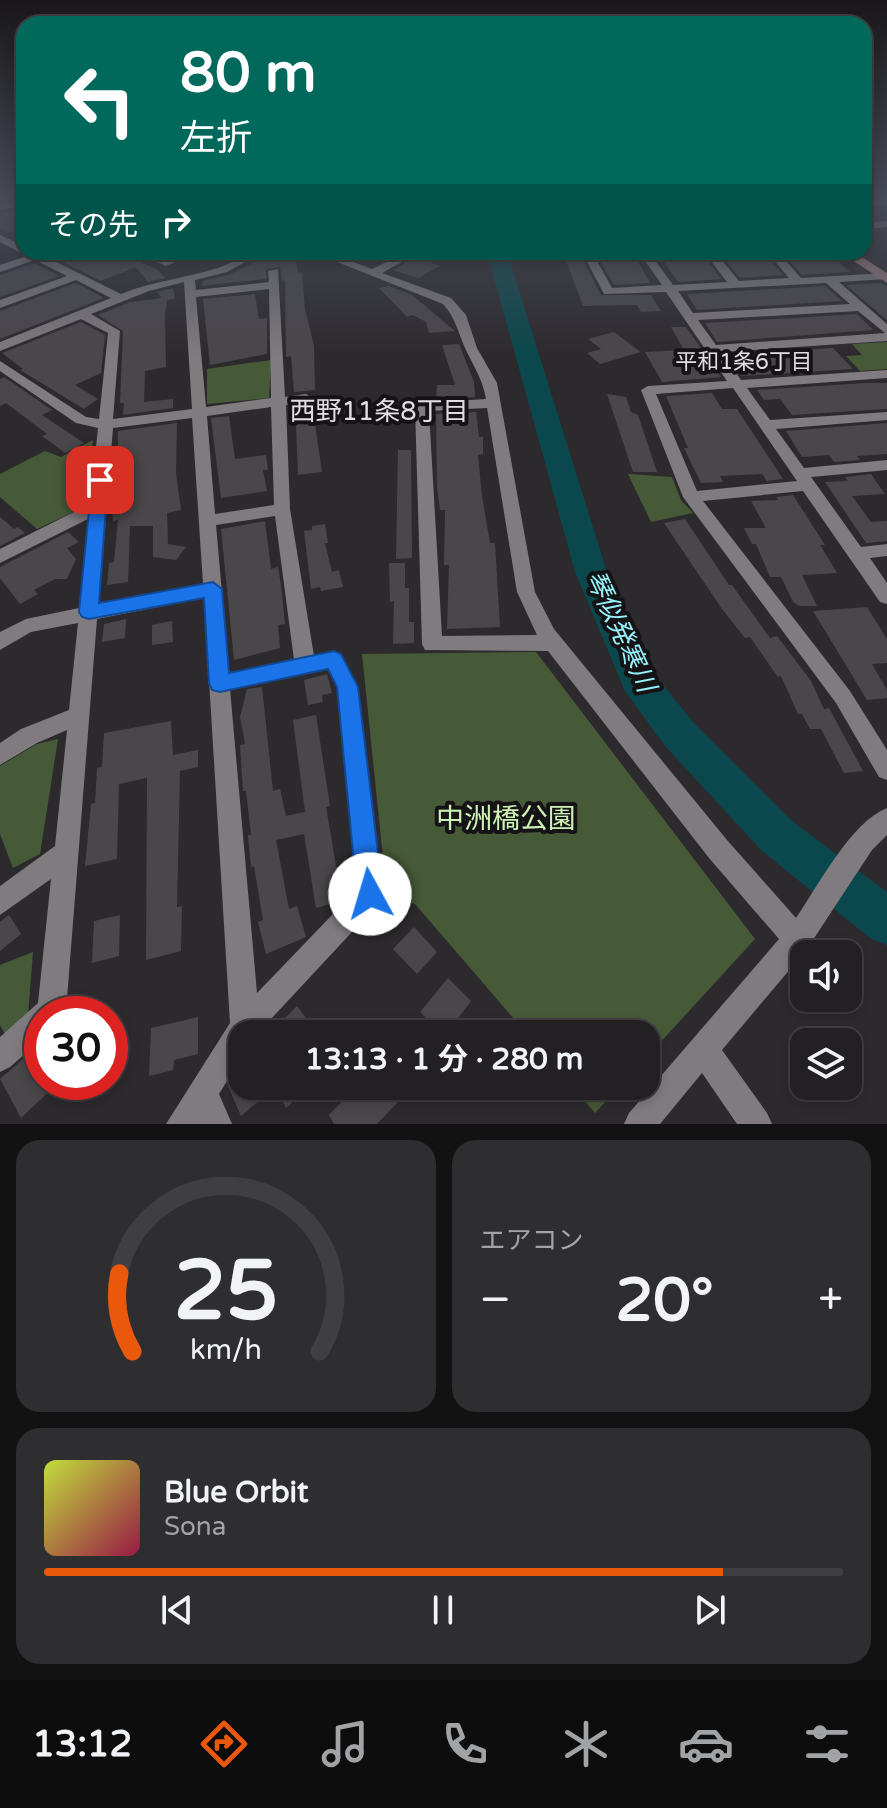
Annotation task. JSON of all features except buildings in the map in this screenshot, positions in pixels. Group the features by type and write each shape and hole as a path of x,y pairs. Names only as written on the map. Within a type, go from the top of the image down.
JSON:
{"street":[{"path":"43,260 121,298"},
{"path":"190,286 243,260"},
{"path":"340,260 447,301 460,315 471,348 490,383 526,592 553,643 718,849 797,939"},
{"path":"373,273 399,260"},
{"path":"591,260 608,292 886,277"},
{"path":"649,260 887,597"},
{"path":"716,260 735,284"},
{"path":"779,260 798,281"},
{"path":"859,260 886,277"},
{"path":"0,304 76,276"},
{"path":"0,347 121,298 190,286 274,278 282,509 305,664"},
{"path":"828,279 887,330"},
{"path":"190,286 245,1020"},
{"path":"689,317 860,307"},
{"path":"53,996 114,331 81,314"},
{"path":"711,349 887,337"},
{"path":"0,365 81,420 105,425 306,398"},
{"path":"887,374 648,390 691,497 843,697 887,770"},
{"path":"494,403 422,407 432,644 553,643"},
{"path":"765,425 887,416"},
{"path":"691,497 887,465"},
{"path":"0,557 98,507"},
{"path":"208,521 282,509"},
{"path":"856,554 887,550"},
{"path":"0,642 26,626 213,589"},
{"path":"220,683 334,660 347,687 370,894 251,1020"},
{"path":"0,755 29,736 79,715"},
{"path":"640,1124 797,939 863,842 887,819"},
{"path":"0,902 67,852"},
{"path":"0,1057 24,1036"},
{"path":"703,1049 756,1124"},
{"path":"182,1124 228,1052"},
{"path":"202,1092 216,1124"}],"green space":[{"path":"887,342 887,369 860,371 846,356 862,355 852,344"},
{"path":"271,360 269,398 207,404 207,369"},
{"path":"93,440 84,507 37,529 0,497 0,474 45,451 61,457"},
{"path":"628,474 672,477 681,500 693,513 651,522"},
{"name":"中洲橋公園","path":"536,652 755,939 660,1043 660,1020 515,1020 415,904 387,897 362,654"},
{"path":"58,739 40,854 13,868 0,834 0,766 37,744"},
{"path":"33,952 30,996 24,996 24,1018 5,1034 0,1025 0,965"},
{"path":"584,1100 607,1100 595,1113"}],"waterway":[{"name":"琴似発寒川","path":"499,260 591,572 638,680 679,734 777,836 887,921"}],"district":[{"name":"平和1条6丁目","path":"744,361"},
{"name":"西野11条8丁目","path":"379,411"}],"route":[{"path":"100,480 89,612 213,589 220,683 334,660 347,687 370,894"}]}
